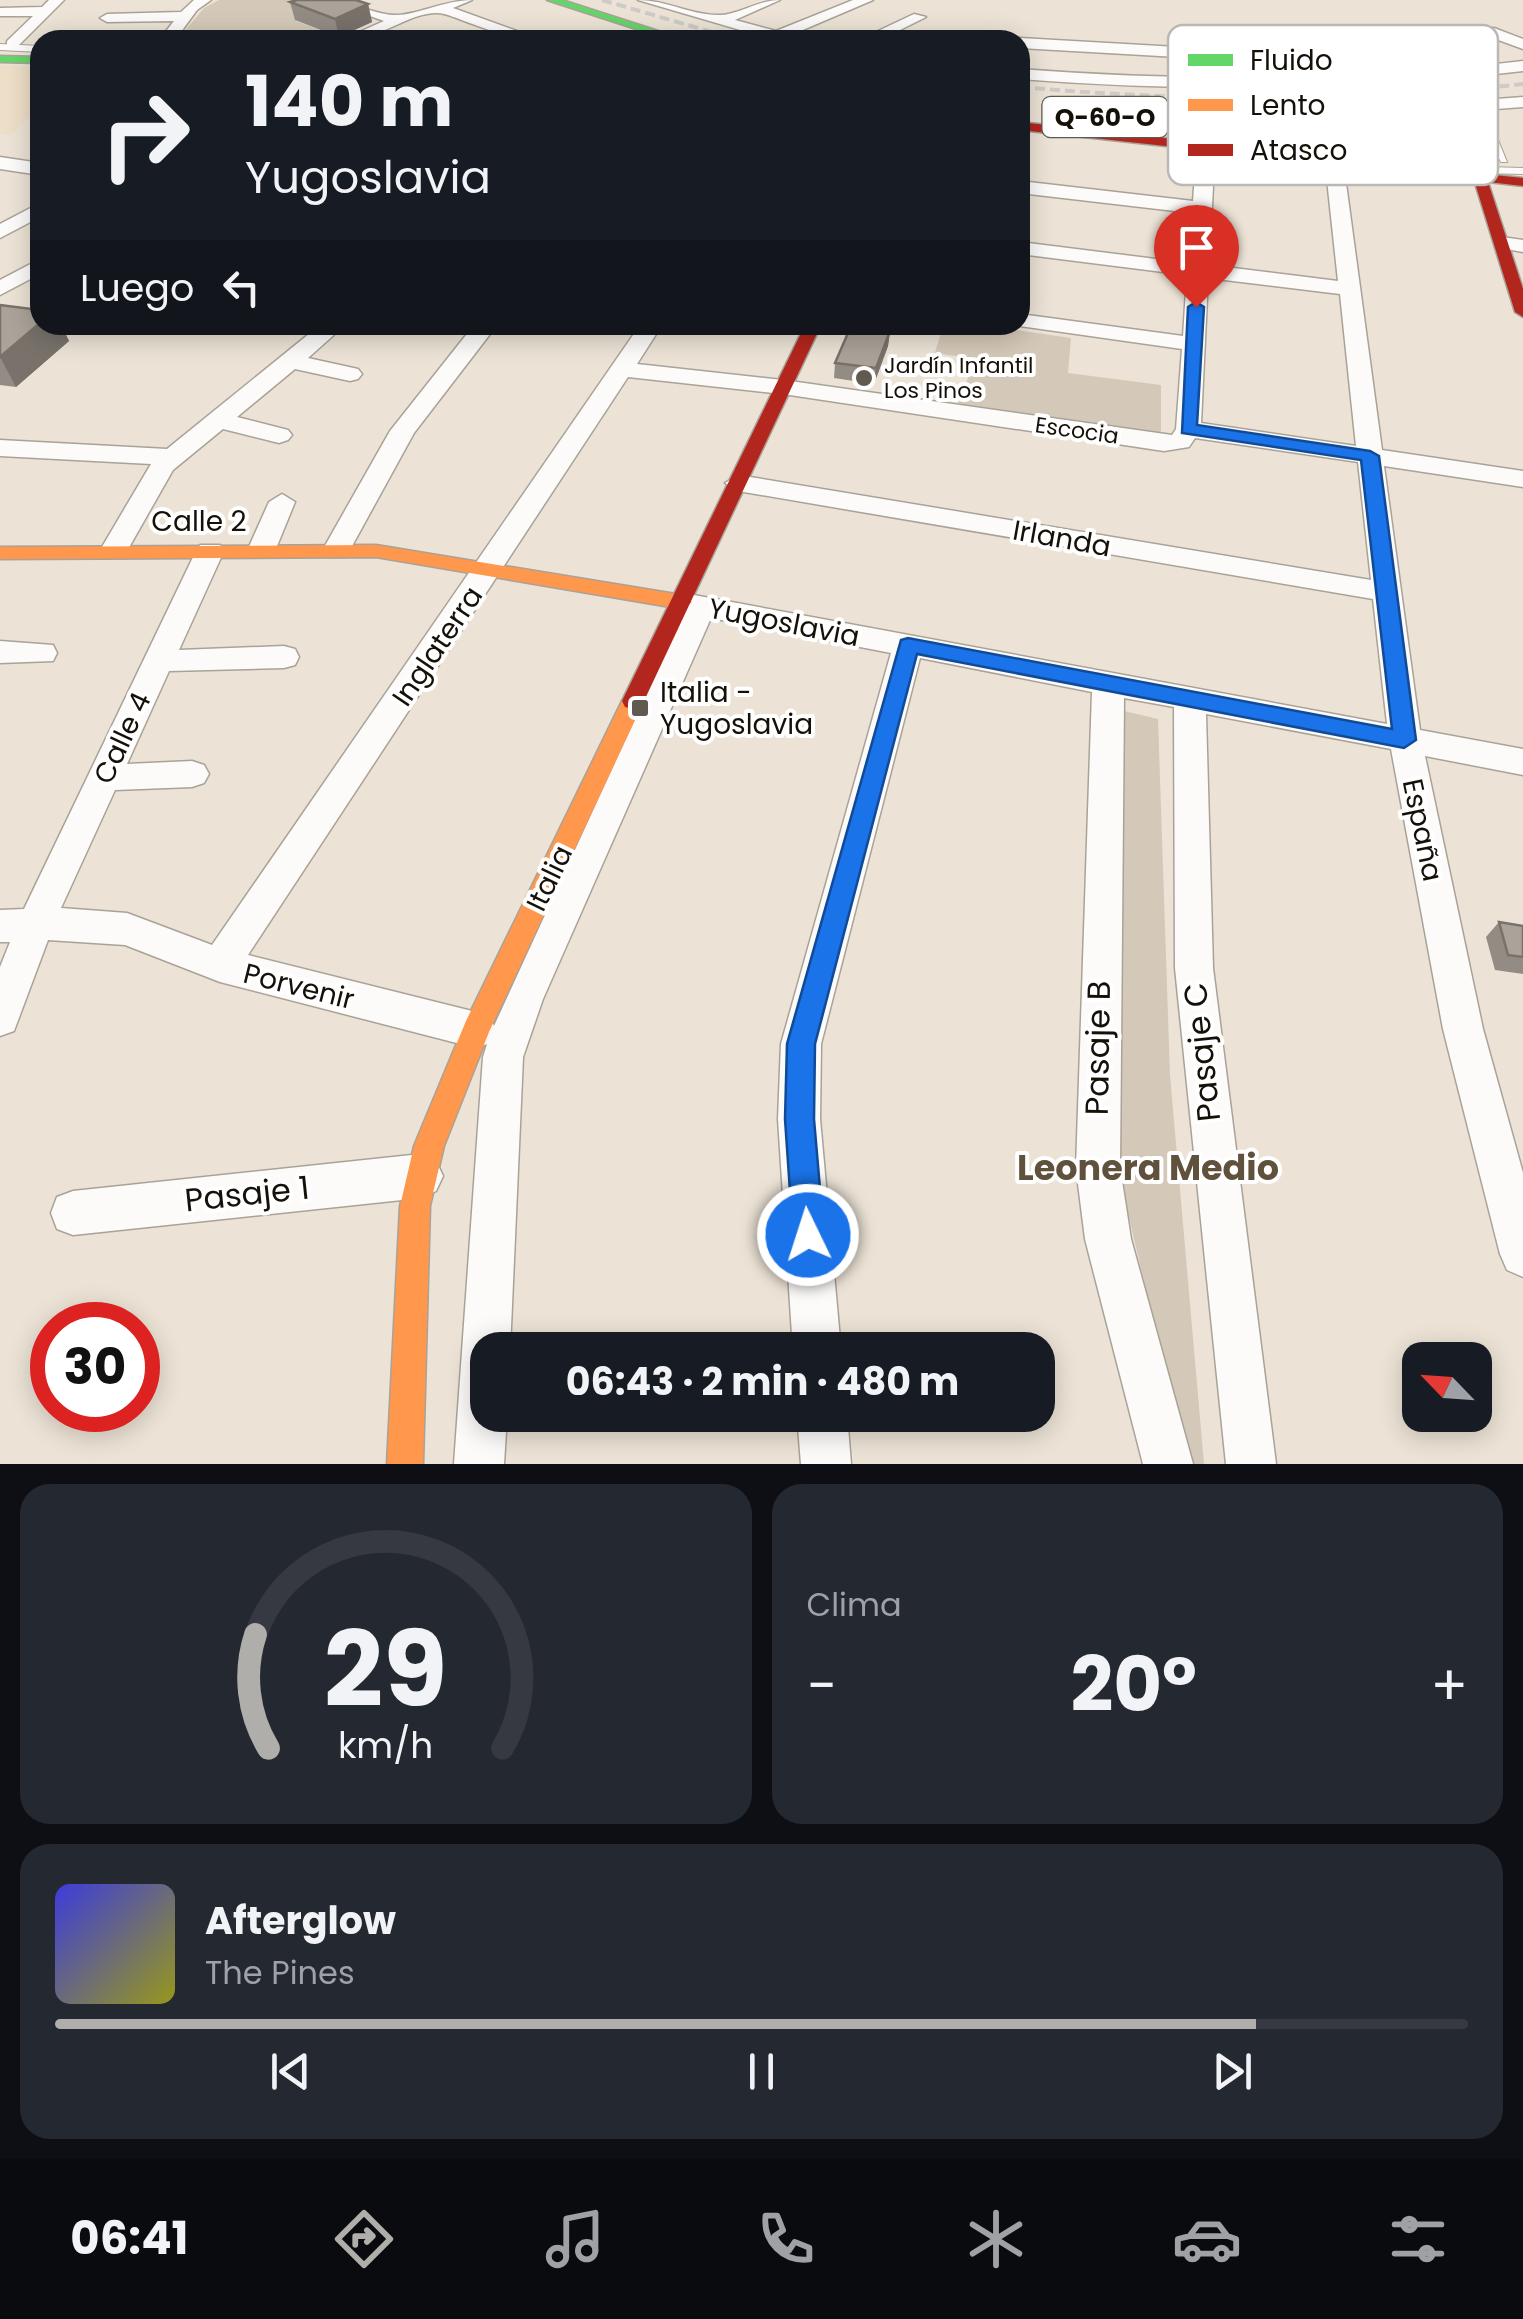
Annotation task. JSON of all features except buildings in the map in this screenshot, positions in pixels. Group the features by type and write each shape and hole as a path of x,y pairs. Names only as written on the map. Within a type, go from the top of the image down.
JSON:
{"street":[{"path":"174,30 204,0"},
{"path":"332,0 396,30"},
{"path":"373,30 465,0"},
{"path":"552,0 649,30"},
{"path":"718,21 773,0"},
{"path":"801,30 866,0"},
{"path":"659,2 753,30"},
{"path":"0,12 52,6"},
{"path":"3,48 52,6"},
{"path":"439,8 504,30"},
{"path":"107,18 185,16"},
{"path":"890,30 919,17"},
{"path":"1498,35 1523,44"},
{"path":"1030,43 1168,46"},
{"path":"3,48 30,47"},
{"path":"3,48 30,57"},
{"path":"1498,68 1523,66"},
{"path":"1030,75 1168,83"},
{"path":"1498,104 1523,102"},
{"name":"Q-60-O","path":"1030,109 1168,124"},
{"path":"1130,111 1168,112"},
{"name":"Q-60-O","path":"1030,125 1168,142"},
{"path":"0,187 24,166"},
{"name":"Q-60-O","path":"1498,170 1523,182"},
{"path":"1188,429 1204,185"},
{"name":"España","path":"1337,185 1404,740 1463,1029 1523,1254"},
{"path":"1488,185 1512,245 1523,312"},
{"path":"1030,188 1202,208"},
{"path":"0,232 30,215"},
{"path":"1030,249 1349,289"},
{"path":"0,289 30,267"},
{"path":"1030,322 1194,344"},
{"path":"113,552 150,482 172,457 322,335"},
{"path":"336,551 403,431 478,335"},
{"name":"Inglaterra","path":"220,966 644,335"},
{"name":"Italia","path":"479,1464 498,1095 507,1043 692,604 738,483 808,335"},
{"path":"290,361 350,374"},
{"name":"Escocia","path":"622,368 784,387 1164,443 1180,442 1188,429 1523,479"},
{"path":"218,420 278,435"},
{"path":"0,474 9,449 172,457"},
{"name":"Irlanda","path":"738,483 1386,592"},
{"path":"261,551 282,502"},
{"name":"Calle 2","path":"0,552 398,553"},
{"name":"Calle 4","path":"0,1018 17,925 104,778 210,552"},
{"name":"Yugoslavia","path":"398,553 692,604 1523,762"},
{"name":"Italia","path":"405,1464 412,1237 421,1176 476,1030 692,604"},
{"path":"816,1332 799,1119 801,1044 908,646"},
{"path":"0,652 42,652"},
{"path":"158,661 284,657"},
{"name":"Pasaje B","path":"1108,683 1098,1168 1108,1239 1168,1464"},
{"name":"Pasaje C","path":"1190,697 1194,968 1251,1464"},
{"path":"104,778 192,774"},
{"name":"Porvenir","path":"17,925 78,923 126,929 220,966 476,1030"},
{"name":"Pasaje 1","path":"74,1213 421,1176"},
{"path":"823,1432 826,1464"}],"lane":[{"path":"1030,125 1168,136"}],"shaded area":[{"path":"219,0 311,0 296,21 320,30 185,30 204,8"},
{"path":"0,65 30,66 30,117 11,135 0,134"},
{"path":"1030,332 1071,338 1068,373 1161,385 1161,435 958,404 975,359 935,353 940,335 1030,335"},
{"path":"1124,711 1158,719 1170,1075 1204,1464 1186,1464 1117,1165"}],"railway":[{"path":"602,0 705,30"},
{"path":"1498,86 1523,84"},
{"path":"1030,88 1168,96"}],"traffic: fast":[{"path":"552,0 649,30"},
{"path":"0,59 30,60"}],"traffic: slow":[{"path":"0,553 376,551 682,602"},
{"path":"405,1464 415,1206 429,1146 476,1030 633,701"}],"traffic: jam":[{"path":"1030,127 1168,142"},
{"path":"1498,179 1523,182"},
{"path":"1482,185 1523,312"},
{"path":"633,701 808,335"}],"place":[{"name":"Jardín Infantil Los Pinos","path":"864,378"},
{"name":"Italia - Yugoslavia","path":"640,708"}],"district":[{"name":"Leonera Medio","path":"1148,1168"}],"route":[{"path":"808,1235 799,1119 801,1044 908,646 1404,740 1370,456 1188,429 1196,307"}]}
